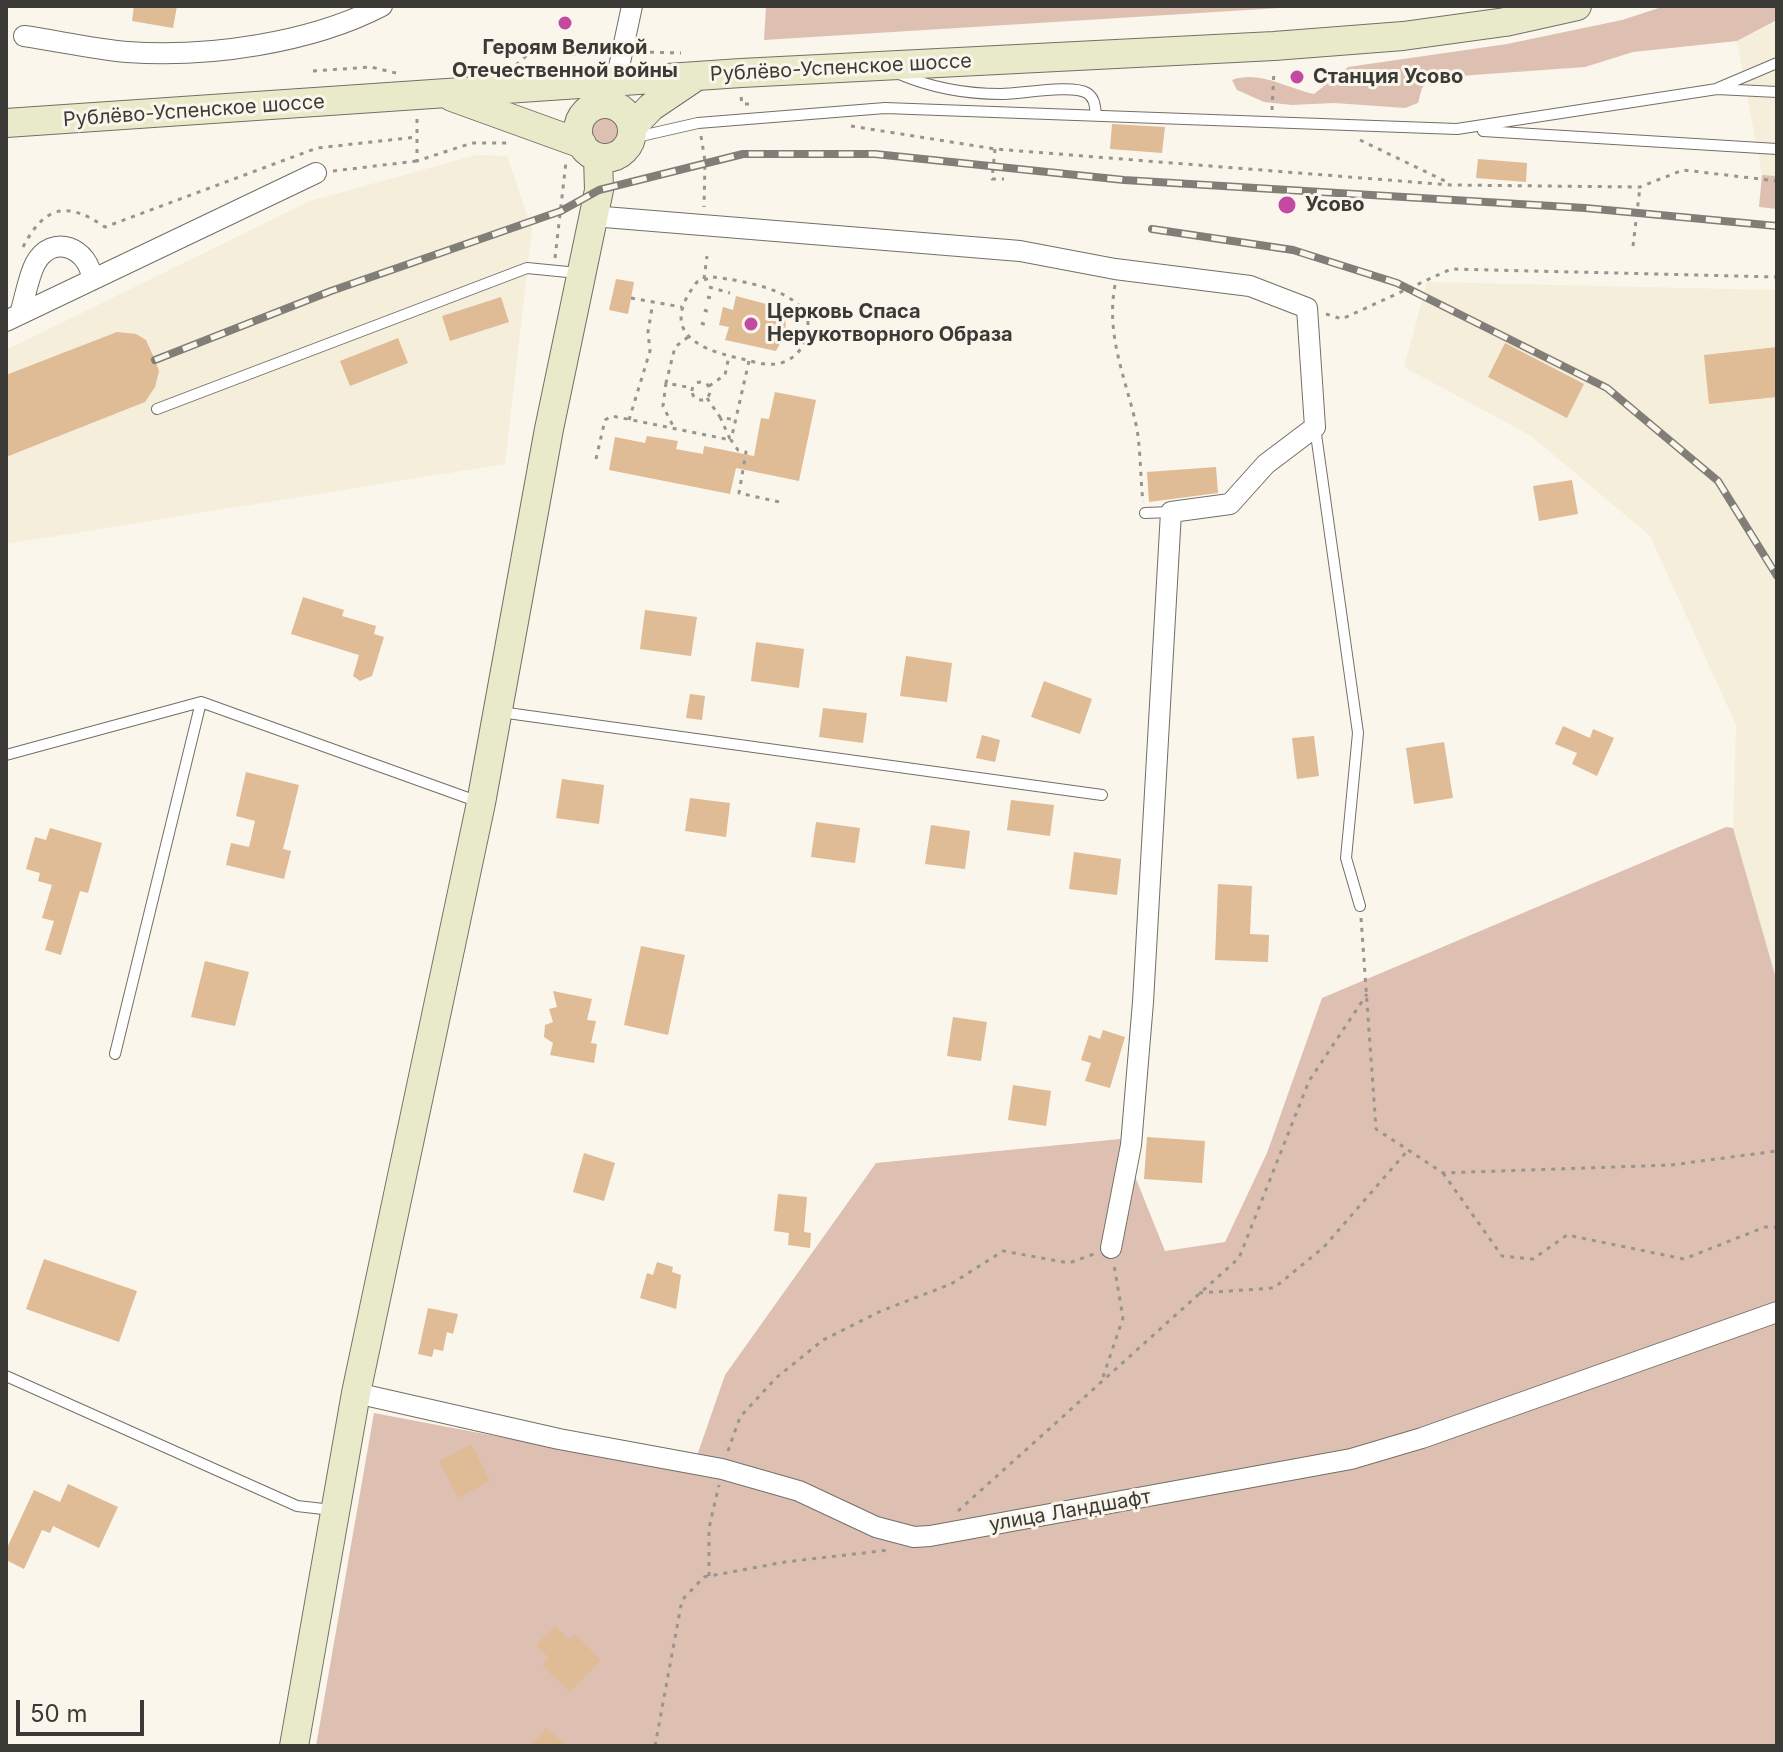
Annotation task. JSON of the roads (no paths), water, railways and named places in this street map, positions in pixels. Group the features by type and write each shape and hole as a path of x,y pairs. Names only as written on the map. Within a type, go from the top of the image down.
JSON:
{"street":[{"path":"24,36 127,52 197,52 318,33 349,23 382,6"},
{"path":"294,1746 356,1393 500,712 582,266 599,190 582,149 579,125 583,116 613,93 632,6"},
{"name":"Рублёво-Успенское шоссе","path":"6,123 440,92 613,93 697,76 1274,46 1432,32 1505,22 1577,6"},
{"path":"440,92 582,149 619,155 651,107 697,76"},
{"path":"613,93 628,116 632,132"},
{"path":"13,317 316,173"},
{"path":"592,216 1020,251 1119,269 1250,286 1307,308 1315,427 1266,464 1230,504 1171,512 1131,1145 1111,1248"},
{"path":"13,317 35,264 45,250 61,245 73,248 91,269 92,280"},
{"name":"улица Ландшафт","path":"356,1393 559,1439 722,1469 799,1491 876,1527 914,1537 1351,1459 1436,1433 1777,1312"}],"lane":[{"path":"1717,89 1777,63"},
{"path":"878,66 952,91 1001,94 1074,90 1087,93 1095,101 1096,115"},
{"path":"1457,129 1717,89 1777,92"},
{"path":"632,132 698,123 885,108 1457,129 1777,149"},
{"path":"6,116 39,123"},
{"path":"157,409 527,268 582,266"},
{"path":"1315,427 1358,733 1346,858 1360,906"},
{"path":"1145,513 1171,512"},
{"path":"115,1054 201,702"},
{"path":"6,755 201,702 481,803"},
{"path":"500,712 1102,795"},
{"path":"6,1376 297,1506 334,1511"}],"railway":[{"path":"155,360 331,291 561,211 599,190 743,154 875,154 1124,180 1585,208 1777,226"},
{"path":"1152,229 1293,250 1397,283 1607,388 1718,481 1777,576"}],"place":[{"name":"Героям Великой Отечественной войны","path":"565,23"},
{"name":"Станция Усово","path":"1297,77"},
{"name":"Усово","path":"1287,205"},
{"name":"Церковь Спаса Нерукотворного Образа","path":"751,324"}]}
